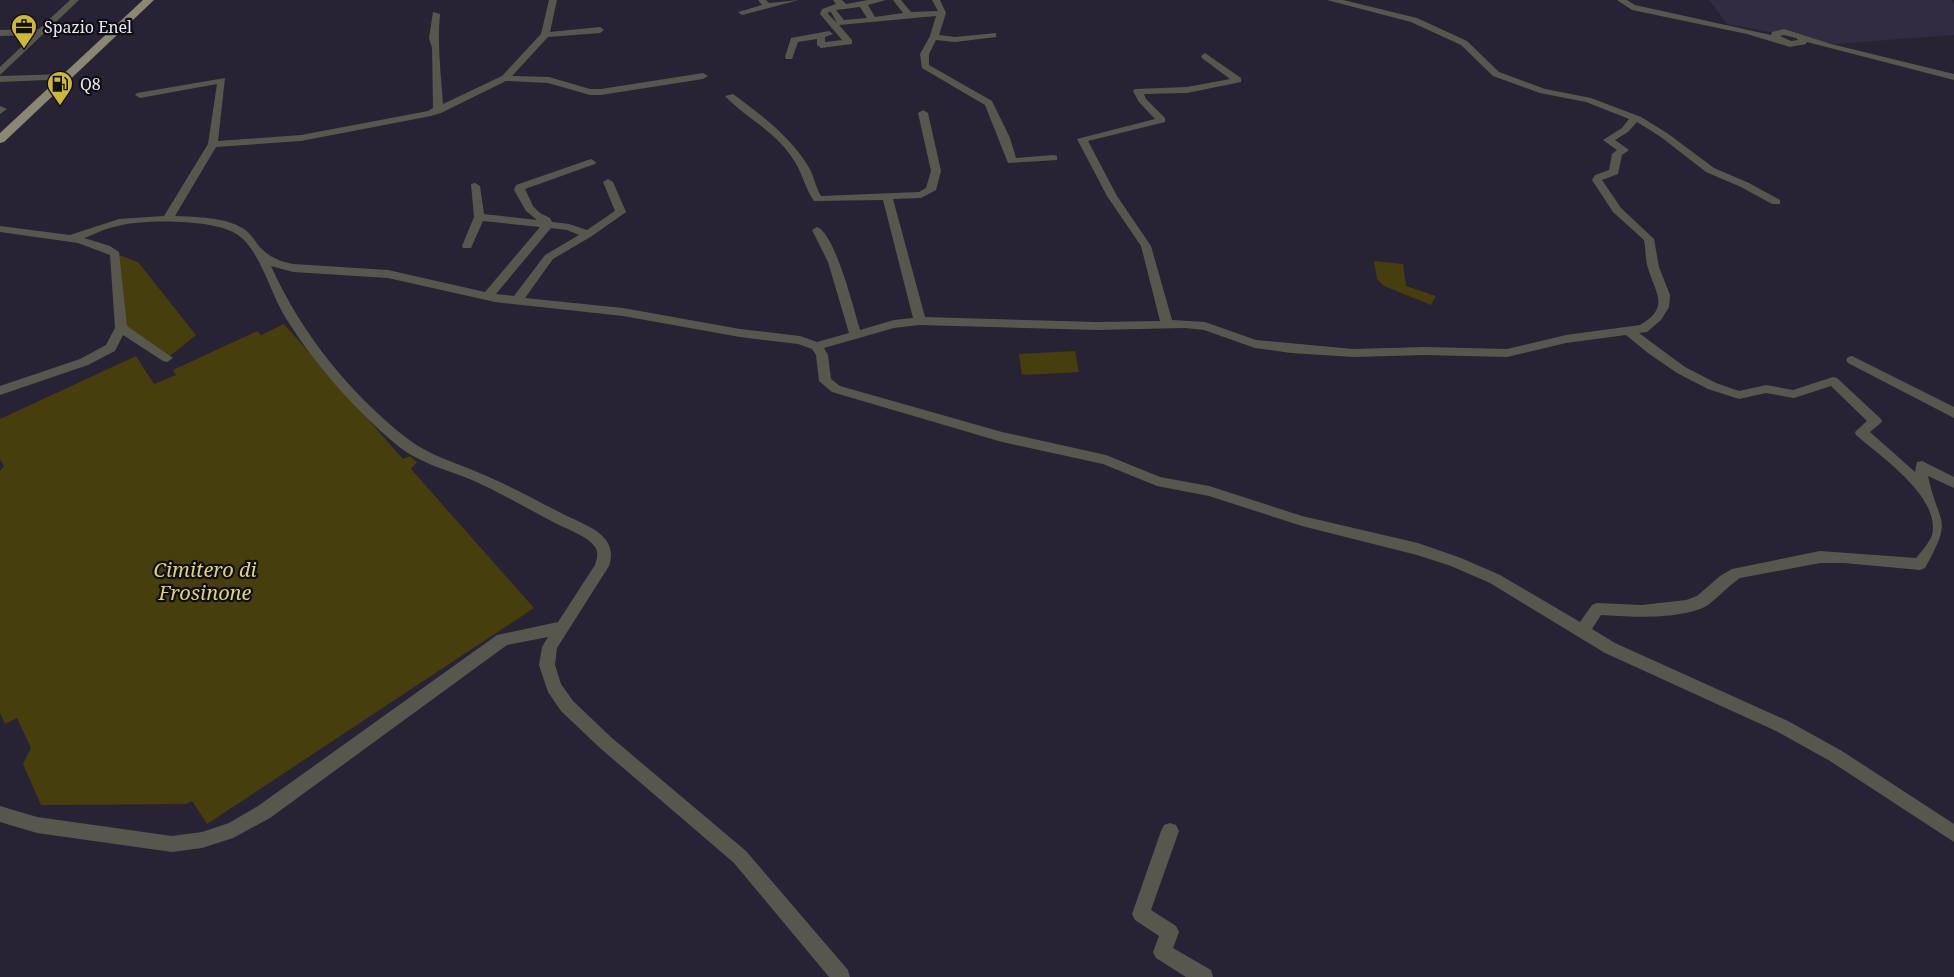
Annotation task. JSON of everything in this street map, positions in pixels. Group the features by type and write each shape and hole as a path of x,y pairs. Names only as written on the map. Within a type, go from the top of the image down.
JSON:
{"main road":[{"path":"0,139 149,0"}],"street":[{"path":"0,72 75,0"},
{"path":"213,144 301,138 438,111 505,78 545,35 553,0"},
{"path":"742,12 765,3 795,0"},
{"path":"821,35 821,45 849,42 824,13 841,4 863,4 882,0"},
{"path":"897,0 909,15"},
{"path":"936,0 942,13 925,53 923,60 926,66 989,103 1005,138 1012,161 1053,158"},
{"path":"1331,0 1414,20 1464,43 1497,74 1543,91 1588,100 1635,118 1664,135 1710,170 1776,202"},
{"path":"1621,0 1632,8 1800,40 1954,77"},
{"path":"841,4 835,13 841,23 942,13"},
{"path":"863,4 872,20"},
{"path":"436,14 433,38 436,48 438,111"},
{"path":"545,35 600,30"},
{"path":"789,57 794,40 839,30"},
{"path":"0,33 42,32"},
{"path":"934,36 962,38 993,35"},
{"path":"1167,324 1146,246 1112,196 1082,140 1162,120 1142,100 1138,91 1187,90 1238,80 1205,56"},
{"path":"505,78 549,80 590,92 601,92 703,76"},
{"path":"0,79 67,77"},
{"path":"140,95 222,80 213,144 167,219"},
{"path":"730,96 759,118 794,152 805,169 810,187 818,199 927,194 933,186 936,171 923,113"},
{"path":"258,252 276,264 293,268 388,274 517,301 623,312 740,333 800,340 816,346 894,324 918,321 1096,326 1167,324 1205,326 1241,340 1271,347 1353,353 1425,351 1498,354 1566,339 1630,332 1652,325 1658,317 1664,298 1663,289 1653,268 1652,245 1649,239 1617,210 1597,180 1599,177 1614,172 1617,154 1624,150 1608,140 1625,130 1635,118"},
{"path":"548,225 546,220 537,218 529,209 519,190 520,187 591,162"},
{"path":"517,301 549,257 621,212 608,183"},
{"path":"467,246 479,218 475,186"},
{"path":"887,196 918,309 918,321"},
{"path":"479,218 569,227 588,234"},
{"path":"63,238 80,236 127,220 167,219 229,226 241,231 264,261 267,273 284,306 301,332 329,368 404,443 426,456 479,478 584,531 600,543 605,554 602,566 550,647 547,665 554,687 567,706 606,743 740,857 842,977"},
{"path":"488,296 548,225"},
{"path":"0,229 89,242 109,249 115,254 121,328 116,342 100,355 0,391"},
{"path":"817,230 834,262 856,336"},
{"path":"121,328 167,358"},
{"path":"1630,332 1669,362 1703,381 1738,395 1754,394 1766,389 1788,394 1833,381 1876,422 1861,432 1923,486"},
{"path":"816,346 822,355 825,381 836,389 1002,437 1106,460 1153,480 1209,491 1337,531 1418,549 1495,579 1610,648 1782,726 1836,756 1954,834"},
{"path":"1852,360 1954,413"},
{"path":"1581,632 1597,609 1642,611 1686,606 1702,601 1725,580 1737,573 1755,569 1820,557 1920,564 1939,534 1939,523 1923,486 1922,466 1954,483"},
{"path":"0,814 37,825 172,844 202,840 233,830 264,812 502,640 518,634 534,634 562,627"},
{"path":"534,634 548,658"},
{"path":"1170,831 1141,914 1170,933 1162,952 1204,977"}],"shaded area":[{"path":"1709,0 1951,0 1954,3 1954,35 1835,44 1727,24"}],"green space":[{"path":"119,255 138,262 196,335 170,356 124,326"},
{"path":"1374,261 1403,264 1406,286 1436,296 1431,305 1384,286 1377,279"},
{"name":"Cimitero di Frosinone","path":"284,324 403,459 410,456 417,462 411,469 534,608 207,824 192,801 186,804 41,805 23,764 31,748 17,718 5,724 0,713 0,471 4,466 0,459 0,419 136,356 154,384 176,375 173,370 257,331 261,335"},
{"path":"1075,351 1079,372 1022,375 1019,354"}],"place":[{"name":"Spazio Enel","path":"24,50"},
{"name":"Q8","path":"60,107"}]}
